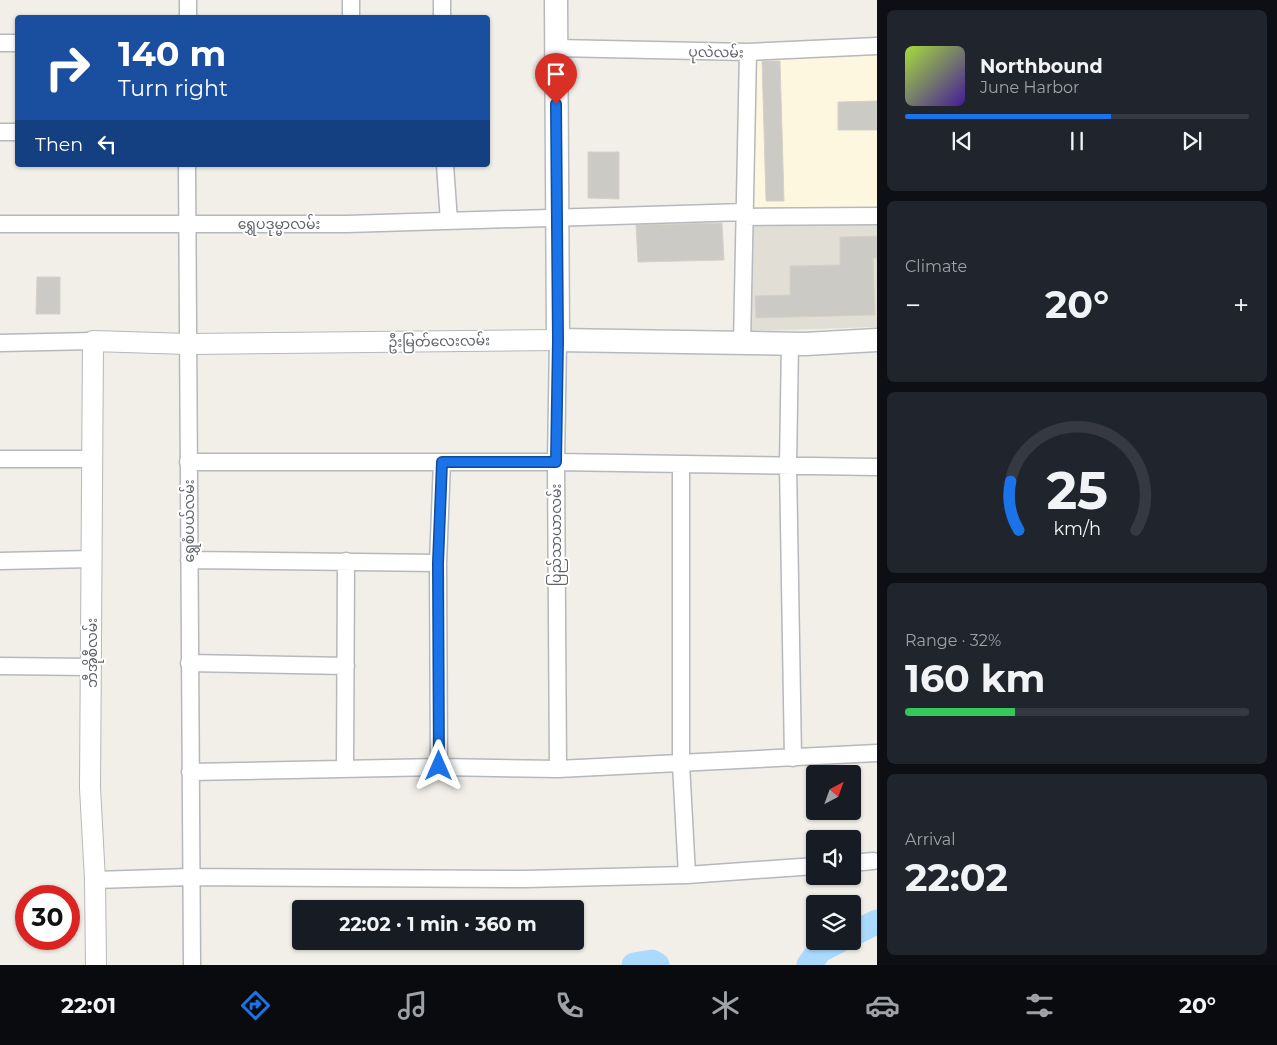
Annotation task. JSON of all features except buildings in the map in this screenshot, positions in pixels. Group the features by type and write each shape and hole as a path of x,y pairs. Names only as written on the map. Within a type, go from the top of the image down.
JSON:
{"main road":[{"name":"ပြည်သာယာလမ်း","path":"556,0 558,340"},
{"name":"ဦးမြတ်လေးလမ်း","path":"558,340 742,343 877,340"}],"street":[{"path":"188,0 188,15"},
{"path":"351,0 351,15"},
{"path":"442,0 442,15"},
{"path":"0,43 15,43"},
{"name":"ပုလဲလမ်း","path":"556,48 748,52 877,46"},
{"path":"742,343 748,52"},
{"path":"0,132 15,132"},
{"name":"ရွှေစံပယ်လမ်း","path":"188,167 190,878 192,965"},
{"path":"445,167 449,221"},
{"name":"ရွှေပဒုမ္မာလမ်း","path":"0,224 346,224 745,215 877,216"},
{"name":"ဦးမြတ်လေးလမ်း","path":"0,343 188,344 558,340"},
{"name":"ပြည်သာယာလမ်း","path":"558,340 556,462 558,769"},
{"name":"ဘီအိုစီလမ်း","path":"93,342 90,788 95,880 96,965"},
{"path":"790,343 788,465 793,758"},
{"path":"0,459 93,459"},
{"path":"188,462 556,462 877,466"},
{"path":"439,766 438,563 442,462"},
{"path":"681,464 681,764 687,875"},
{"path":"0,561 92,559"},
{"path":"189,560 438,563"},
{"path":"345,769 346,562"},
{"path":"189,662 346,666"},
{"path":"0,666 92,667"},
{"path":"190,772 439,766 558,769 877,753"},
{"path":"861,863 874,862"},
{"path":"95,880 190,878 526,878 687,875 806,867"}],"shaded area":[{"path":"877,54 877,213 750,214 755,58"},
{"path":"877,222 877,327 751,331 751,224"}],"waterway":[{"path":"861,930 877,922"},
{"path":"809,965 820,950"},
{"path":"634,965 652,962 657,965"}],"route":[{"path":"439,766 438,563 442,462 556,462 558,340 556,104"}]}
